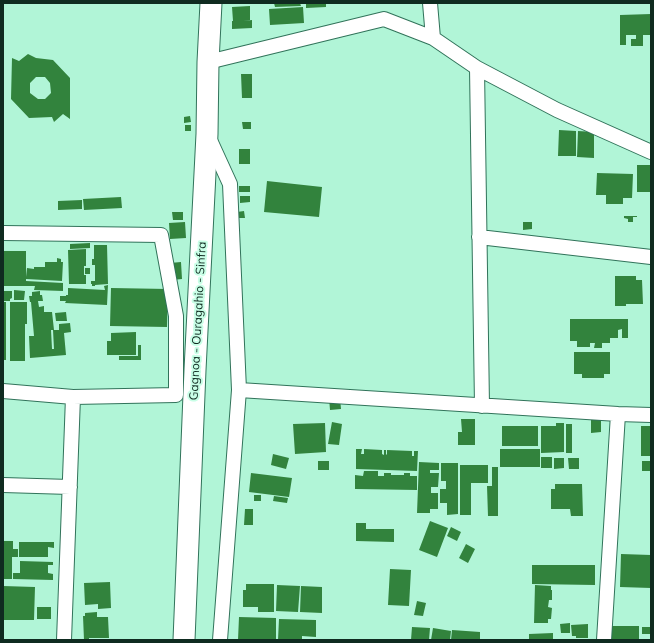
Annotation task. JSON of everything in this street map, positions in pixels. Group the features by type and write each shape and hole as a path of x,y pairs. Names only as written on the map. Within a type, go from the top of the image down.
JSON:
{"main road":[{"name":"Gagnoa - Ouragahio - Sinfra","path":"184,640 195,370 207,134 211,3"}],"street":[{"path":"430,3 433,38"},
{"path":"208,62 384,19 433,38 477,68 557,110 651,152"},
{"path":"477,68 482,406"},
{"path":"207,134 230,184 239,390 220,640"},
{"path":"3,233 161,235 176,316 176,395 73,397 3,391"},
{"path":"479,238 651,257"},
{"path":"239,390 482,406 651,415"},
{"path":"64,640 73,397"},
{"path":"604,640 618,414"},
{"path":"3,485 70,487"}],"building":[{"path":"274,3 300,3 301,6 275,7"},
{"path":"306,3 326,3 326,7 306,8"},
{"path":"250,6 250,20 243,21 252,20 252,28 232,29 232,7"},
{"path":"303,7 304,23 270,25 269,9"},
{"path":"651,14 651,35 643,35 643,46 631,46 631,39 636,39 636,35 626,35 626,45 620,45 620,15"},
{"path":"28,54 36,58 53,60 70,78 70,119 63,114 54,122 52,117 29,118 11,99 12,58 19,61","holes":["36,77 45,77 50,83 51,93 45,99 38,99 30,93 30,83"]},
{"path":"241,74 252,74 252,98 242,98"},
{"path":"190,116 191,122 184,123 184,117"},
{"path":"242,122 251,122 251,129 243,129"},
{"path":"185,125 191,125 191,131 185,131"},
{"path":"559,130 576,131 576,156 558,156"},
{"path":"578,131 594,132 594,158 577,157"},
{"path":"239,149 250,149 250,164 239,164"},
{"path":"637,165 651,165 651,192 637,192"},
{"path":"597,173 633,174 632,198 623,198 623,204 606,204 606,195 596,195"},
{"path":"267,181 322,187 319,217 264,212"},
{"path":"239,186 250,186 250,192 239,192"},
{"path":"240,196 250,196 250,202 240,203"},
{"path":"121,197 122,208 84,210 83,199"},
{"path":"82,200 82,209 58,210 58,201"},
{"path":"244,211 245,218 238,218 237,212"},
{"path":"172,212 183,212 183,220 173,220"},
{"path":"624,216 637,217 633,217 633,222 628,222 628,219 624,218"},
{"path":"185,222 186,238 170,239 169,223"},
{"path":"523,222 532,222 532,229 523,230"},
{"path":"90,243 90,248 70,249 70,244"},
{"path":"94,245 107,245 108,284 92,286 91,284 91,281 95,281 95,265 92,265 92,259 94,259"},
{"path":"86,249 86,266 84,266 84,275 86,275 86,284 69,284 68,250"},
{"path":"3,251 26,251 26,277 27,268 34,269 34,267 45,267 45,262 57,262 57,258 61,259 61,262 63,262 62,281 26,279 26,281 63,283 63,291 34,290 35,286 3,286"},
{"path":"181,262 182,279 172,280 170,263"},
{"path":"85,268 90,268 90,274 85,274"},
{"path":"615,276 636,276 636,280 642,280 643,304 626,304 626,306 615,306"},
{"path":"108,285 107,305 65,303 66,301 60,301 60,296 68,295 68,288 105,290 104,286"},
{"path":"111,288 168,289 167,327 110,326"},
{"path":"14,290 25,291 24,300 14,300"},
{"path":"3,291 12,291 12,298 10,301 3,301"},
{"path":"40,291 43,301 38,301 39,307 44,306 44,312 52,312 54,330 59,330 59,324 70,323 71,332 64,333 66,355 30,358 29,336 34,336 31,302 29,296 32,296 32,292","holes":["51,330 53,330 54,349 52,349"]},
{"path":"3,302 6,302 6,360 3,360"},
{"path":"10,302 27,302 27,324 25,324 25,361 10,361"},
{"path":"66,312 67,321 56,321 55,313"},
{"path":"570,319 628,319 628,338 622,338 622,329 618,330 618,338 610,338 610,343 602,343 602,348 594,348 595,343 590,343 590,347 577,347 577,341 570,341"},
{"path":"136,332 136,355 107,355 107,341 111,341 111,333"},
{"path":"138,345 141,345 141,360 119,360 119,356 138,356"},
{"path":"574,352 610,352 610,374 604,374 604,378 582,378 582,374 574,374"},
{"path":"329,398 340,398 341,409 330,410"},
{"path":"461,419 475,419 475,445 458,445 458,432 462,432"},
{"path":"591,419 601,419 601,432 591,433"},
{"path":"332,422 342,424 339,445 328,444"},
{"path":"325,423 326,452 295,454 293,424"},
{"path":"556,423 564,423 564,452 541,453 541,426 556,426"},
{"path":"566,424 572,424 572,453 566,453"},
{"path":"502,426 538,426 538,446 502,446"},
{"path":"641,426 651,426 650,456 641,456"},
{"path":"356,449 362,449 361,454 364,454 364,449 382,450 382,454 384,455 384,450 386,450 387,455 387,450 412,451 412,456 414,456 414,451 418,451 417,471 356,469"},
{"path":"500,449 540,449 540,467 500,467"},
{"path":"273,454 289,458 286,469 271,465"},
{"path":"541,457 552,457 552,468 541,468"},
{"path":"554,458 564,458 564,468 554,469"},
{"path":"568,458 579,458 579,469 569,469"},
{"path":"318,461 329,461 329,470 318,470"},
{"path":"642,461 651,461 651,471 642,471"},
{"path":"419,462 439,463 439,470 430,470 430,473 439,473 438,487 431,487 431,493 438,493 438,509 430,509 430,513 417,513"},
{"path":"441,463 458,463 458,514 447,515 447,503 440,503 440,489 446,489 446,481 441,481"},
{"path":"460,465 488,465 488,483 471,483 471,515 460,515"},
{"path":"492,467 498,467 498,516 488,516 487,486 492,486"},
{"path":"364,471 378,471 378,476 384,476 384,473 391,473 391,475 404,475 404,473 410,473 410,476 417,476 417,490 355,489 355,475 363,476"},
{"path":"251,473 292,478 289,497 249,492"},
{"path":"555,484 582,484 583,516 571,516 570,509 551,509 551,489 555,489"},
{"path":"254,495 261,495 261,501 254,501"},
{"path":"274,496 288,498 287,503 273,501"},
{"path":"245,509 253,509 253,525 244,525"},
{"path":"430,521 448,528 437,557 419,550"},
{"path":"356,523 366,523 366,529 394,529 394,542 356,541"},
{"path":"451,527 461,532 457,541 447,536"},
{"path":"3,541 13,541 13,549 18,549 18,557 12,557 12,579 3,579"},
{"path":"19,542 54,542 54,548 48,547 48,557 19,557"},
{"path":"466,544 475,549 468,563 459,558"},
{"path":"621,554 651,555 651,588 620,587"},
{"path":"20,561 53,562 53,565 48,565 48,573 53,574 53,580 13,579 13,573 20,573"},
{"path":"532,565 595,565 595,585 532,584"},
{"path":"390,569 411,570 409,606 388,605"},
{"path":"110,582 111,608 98,609 98,604 85,605 84,583"},
{"path":"246,584 274,584 274,612 258,612 258,607 243,607 243,590 246,590"},
{"path":"277,585 300,586 298,612 276,611"},
{"path":"535,585 551,586 552,600 549,600 548,607 552,608 551,619 548,619 548,623 534,623"},
{"path":"3,586 35,587 34,620 3,620"},
{"path":"301,586 322,587 322,613 300,612"},
{"path":"417,601 426,603 423,616 414,615"},
{"path":"37,607 51,607 51,619 37,619"},
{"path":"97,612 97,617 108,617 109,638 89,638 89,640 84,640 83,616 85,616 85,613"},
{"path":"239,617 276,618 276,640 238,640"},
{"path":"279,619 316,620 316,637 302,636 302,640 278,640"},
{"path":"570,623 570,633 561,633 560,624"},
{"path":"588,624 588,638 576,638 576,636 572,636 571,625"},
{"path":"611,626 639,626 639,640 611,640"},
{"path":"412,627 430,628 429,640 411,640"},
{"path":"642,627 651,627 651,634 642,634"},
{"path":"433,628 451,631 450,640 431,640"},
{"path":"452,630 480,632 480,640 451,640"},
{"path":"553,633 553,640 529,640 529,634"}]}
